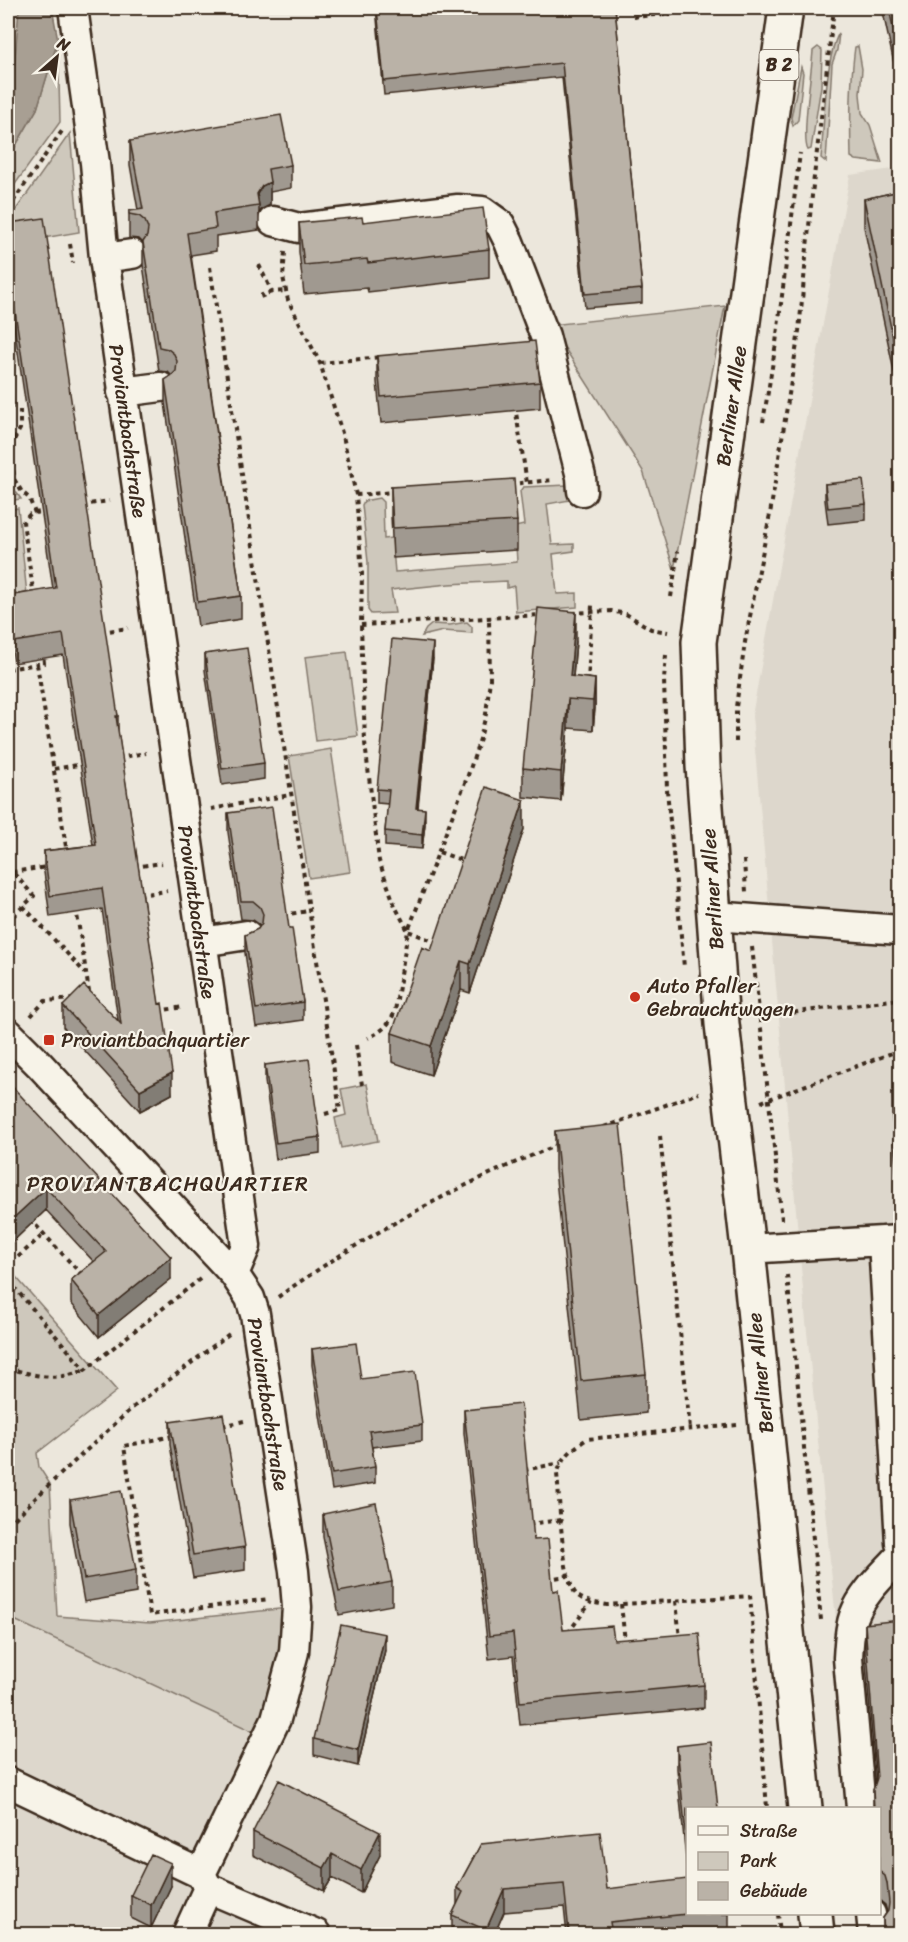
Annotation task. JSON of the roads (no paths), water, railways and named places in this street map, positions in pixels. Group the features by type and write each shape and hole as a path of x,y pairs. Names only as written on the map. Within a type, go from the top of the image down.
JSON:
{"main road":[{"name":"Berliner Allee","path":"786,8 699,642 703,766 722,1024 748,1249 805,1807"},
{"path":"815,1915 817,1935"}],"street":[{"name":"Proviantbachstraße","path":"73,8 88,119 117,250 122,392 246,1246 234,1274 250,1298 255,1314 297,1607 294,1652 276,1719 205,1881 187,1935"},
{"path":"286,224 458,209 482,211 500,224 545,336 581,484"},
{"path":"513,254 521,322"},
{"path":"122,392 161,387"},
{"path":"714,916 900,930"},
{"path":"202,942 248,935"},
{"path":"8,1033 234,1274"},
{"path":"748,1249 892,1240 900,1543"},
{"path":"861,1807 848,1658 849,1637 854,1616 866,1594 900,1556"},
{"path":"8,1782 316,1935"},
{"path":"871,1915 873,1935"}],"place":[{"name":"Auto Pfaller Gebrauchtwagen","path":"635,997"},
{"name":"Proviantbachquartier","path":"49,1040"}],"district":[{"name":"PROVIANTBACHQUARTIER","path":"168,1184"}]}
